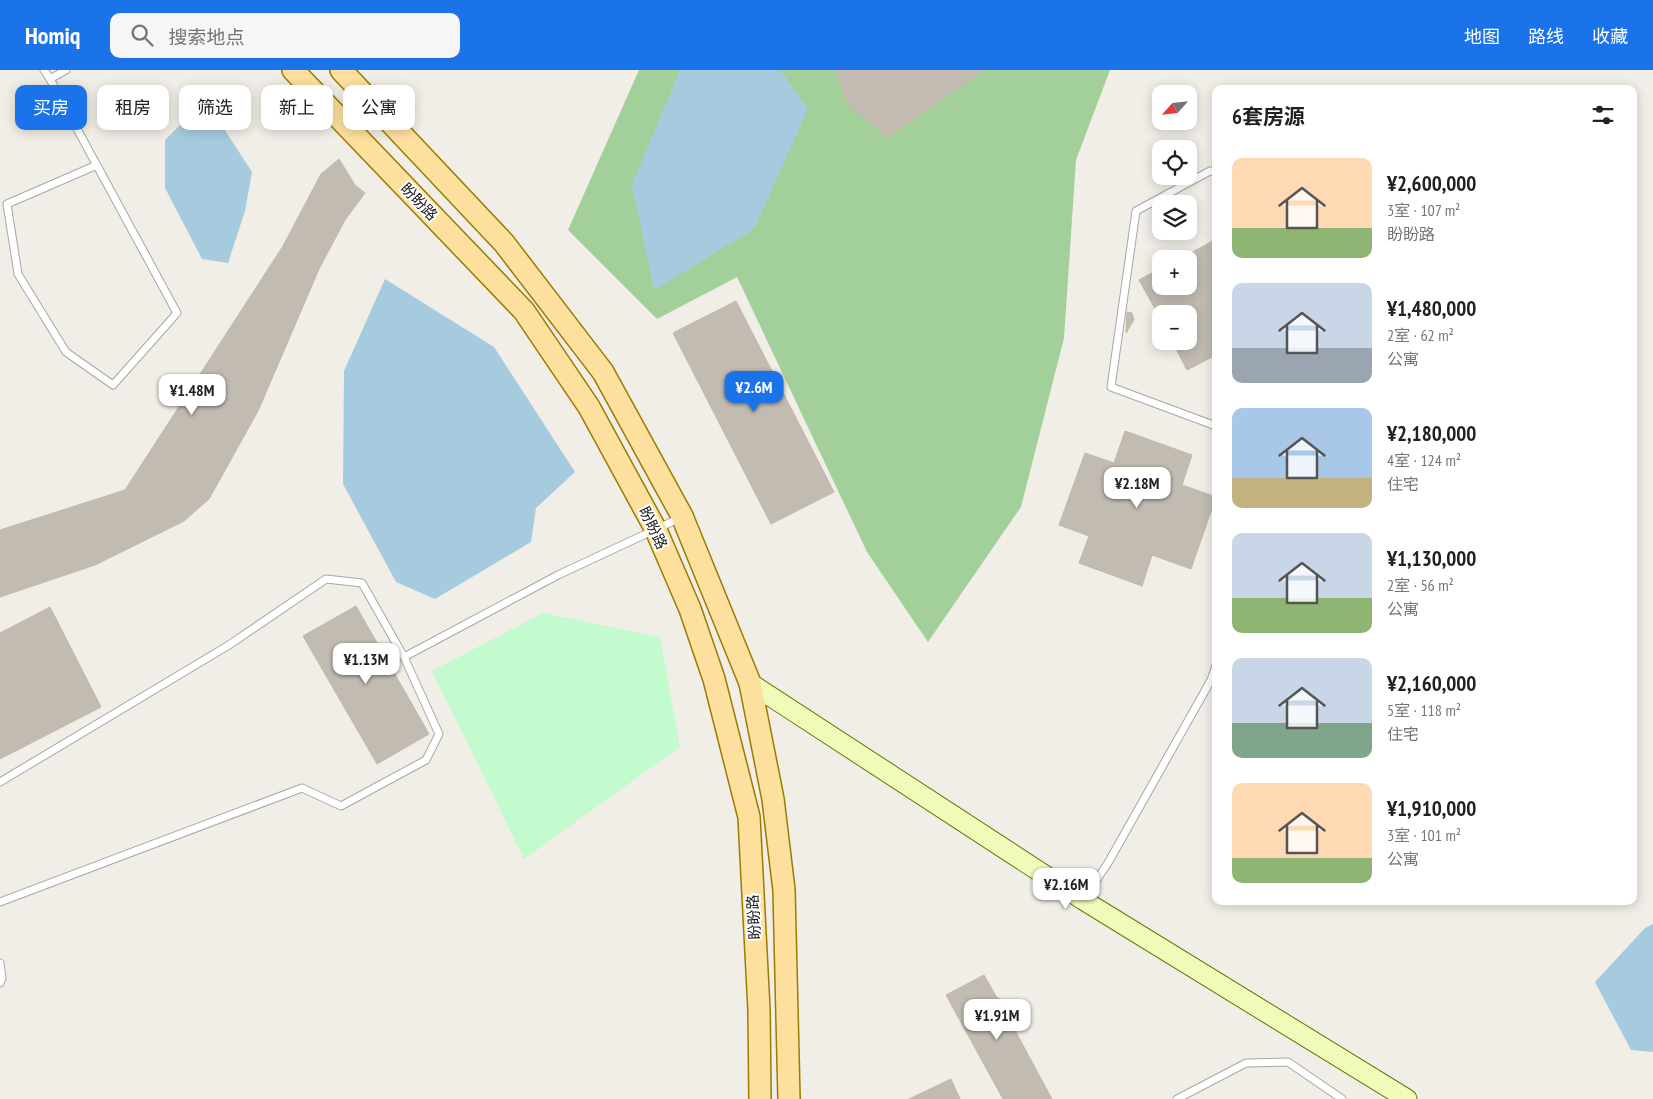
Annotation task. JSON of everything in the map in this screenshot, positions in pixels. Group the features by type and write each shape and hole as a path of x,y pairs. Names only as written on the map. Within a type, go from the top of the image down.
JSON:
{"main road":[{"name":"盼盼路","path":"293,70 524,311 589,407 656,530 690,609 714,679 749,817 759,1010 760,1099"},
{"name":"盼盼路","path":"341,70 504,243 603,372 682,516 750,683 773,799 784,890 789,1099"},
{"path":"750,683 1083,900 1407,1099"}],"lane":[{"path":"44,70 50,79 97,165 177,313 113,385 66,352 18,274 7,204 97,165"},
{"path":"50,79 66,70"},
{"path":"1212,171 1136,211 1112,387 1212,424"},
{"path":"404,657 558,575 682,516"},
{"path":"0,782 229,645 326,579 362,583 404,657 439,734 426,760 341,806 302,788 0,902"},
{"path":"1083,900 1108,864 1212,684"},
{"path":"0,963 2,978 0,982"},
{"path":"1177,1099 1246,1063 1288,1062 1342,1099"}],"green space":[{"path":"639,70 1110,70 1076,160 1064,338 1021,507 928,642 867,552 737,277 657,319 568,230"},
{"path":"543,613 660,637 680,747 524,859 432,671"}],"water":[{"path":"680,70 780,70 808,109 754,229 654,290 632,185"},
{"path":"179,126 179,130 225,130 252,172 245,211 228,263 202,259 165,188 165,140"},
{"path":"385,279 494,347 575,472 536,508 531,542 435,599 396,582 343,484 344,371"},
{"path":"1653,924 1653,1052 1631,1050 1595,982 1645,928"}],"building":[{"path":"836,70 985,70 888,137 848,105"},
{"path":"339,159 355,185 365,193 345,220 319,269 258,411 209,499 184,521 95,565 0,597 0,530 125,490 283,246 321,174"},
{"path":"1212,241 1212,357 1187,370 1177,350 1197,350 1197,305 1153,305 1139,280 1152,273 1152,295 1197,295 1196,250"},
{"path":"736,301 834,492 771,524 673,333"},
{"path":"1127,312 1132,313 1134,320 1126,333"},
{"path":"1125,431 1192,455 1182,485 1212,496 1212,509 1191,569 1152,555 1142,586 1079,563 1089,536 1059,525 1085,453 1114,463"},
{"path":"356,606 429,734 377,764 303,636"},
{"path":"50,607 101,707 0,759 0,633"},
{"path":"984,975 997,998 1008,1002 1004,1010 1052,1099 1003,1099 946,995"},
{"path":"951,1079 960,1099 909,1099"}]}
